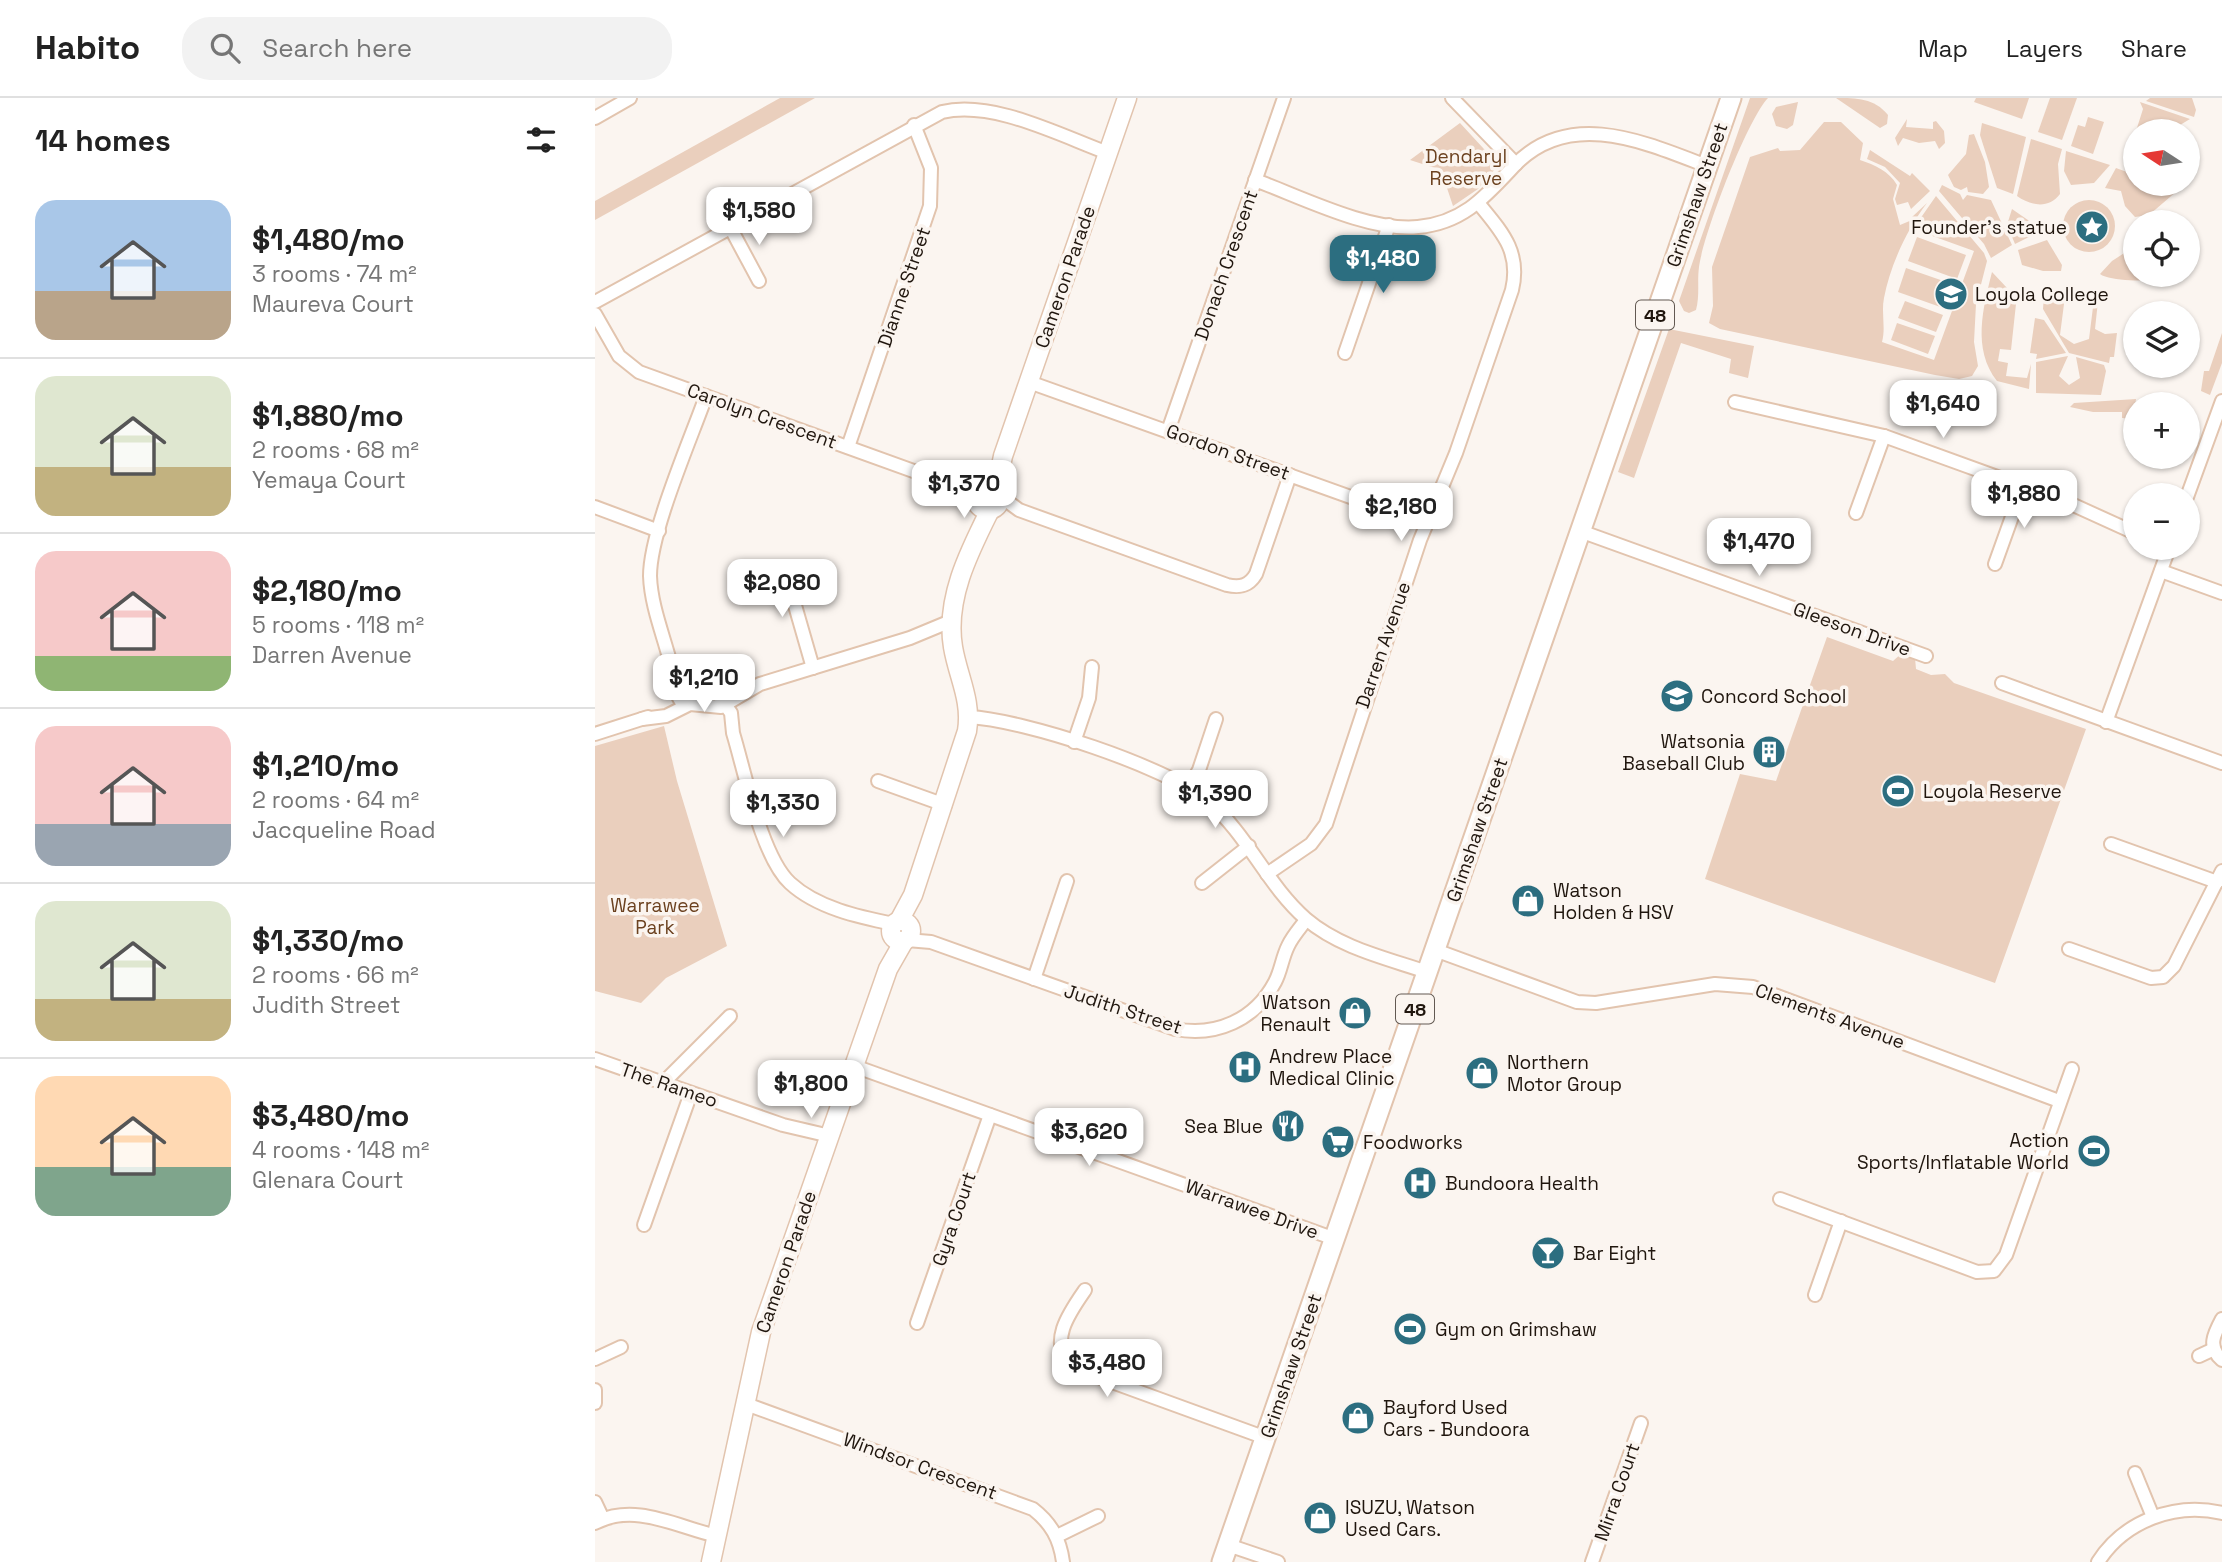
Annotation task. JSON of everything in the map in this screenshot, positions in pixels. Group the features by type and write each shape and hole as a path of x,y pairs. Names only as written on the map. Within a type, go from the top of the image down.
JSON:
{"main road":[{"name":"Grimshaw Street","path":"1225,1554 1731,98"}],"street":[{"path":"595,118 630,98"},
{"name":"Cameron Parade","path":"711,1562 761,1332 964,747 969,717 952,628 955,597 1127,98"},
{"name":"Donach Crescent","path":"1168,431 1284,98"},
{"path":"1452,98 1516,164"},
{"path":"595,302 942,112 980,103 1108,153"},
{"name":"Dianne Street","path":"848,447 930,206 931,168 914,125"},
{"path":"1255,180 1389,225 1431,225 1464,214 1479,204 1516,164 1556,139 1606,133 1632,139 1707,166"},
{"name":"Darren Avenue","path":"1267,874 1311,844 1326,824 1369,686 1426,524 1456,453 1515,279 1513,251 1479,204"},
{"path":"1345,353 1389,225"},
{"path":"730,228 759,281"},
{"name":"Carolyn Crescent","path":"595,314 614,349 632,367 1227,584 1240,586 1249,583 1256,574 1290,474"},
{"name":"Gordon Street","path":"1029,382 1426,524"},
{"path":"681,700 651,591 652,558 706,396"},
{"path":"2192,483 2222,401"},
{"path":"1735,402 1884,436 2023,486 2123,528"},
{"path":"1856,513 1884,436"},
{"path":"1994,564 2023,486"},
{"path":"595,507 659,531"},
{"name":"Gleeson Drive","path":"1580,531 1926,656"},
{"path":"2106,722 2165,560"},
{"path":"792,566 792,595 813,668"},
{"path":"2161,571 2222,593"},
{"path":"681,700 723,703 760,684 910,638 952,628"},
{"path":"1074,742 1089,698 1092,667"},
{"path":"2002,683 2222,762"},
{"path":"595,734 642,719 666,716 681,700"},
{"name":"Judith Street","path":"723,703 768,848 780,872 813,898 901,931 1175,1029 1213,1030 1245,1016 1262,1001 1275,982 1287,947 1306,920"},
{"path":"969,717 1004,719 1149,768 1189,787 1222,813 1249,845 1267,874 1306,920 1342,942 1427,972"},
{"path":"1189,787 1199,770 1216,719"},
{"path":"878,781 944,805"},
{"path":"2069,949 2151,978 2163,977 2174,966 2219,876 2111,844"},
{"path":"1202,883 1249,845"},
{"path":"1034,979 1067,881"},
{"name":"Clements Avenue","path":"1435,950 1577,1002 1596,1003 1715,984 1753,987 2059,1101"},
{"path":"663,1083 730,1016"},
{"name":"The Rameo","path":"595,1059 828,1140"},
{"name":"Warrawee Drive","path":"854,1066 1335,1239"},
{"path":"1780,1199 1977,1272 1994,1271 2006,1255 2072,1069"},
{"path":"644,1225 691,1093"},
{"name":"Gyra Court","path":"917,1323 990,1115"},
{"path":"1815,1295 1841,1221"},
{"path":"1085,1290 1068,1316 1061,1337 1061,1353 1071,1367 1266,1438"},
{"path":"2199,1356 2218,1355 2214,1335 2222,1318"},
{"path":"595,1359 621,1347"},
{"path":"595,1390 595,1403"},
{"name":"Windsor Crescent","path":"746,1404 1022,1503 1042,1516 1057,1536 1063,1562"},
{"name":"Mirra Court","path":"1592,1562 1641,1423"},
{"path":"2135,1473 2153,1517"},
{"path":"595,1502 599,1521 633,1515 718,1532"},
{"path":"2098,1562 2124,1534 2153,1517 2187,1509 2222,1513"},
{"path":"1057,1536 1098,1516"},
{"path":"1225,1554 1278,1562"}],"green space":[{"path":"780,98 815,98 595,220 595,201"},
{"path":"1750,98 1768,98 1749,129 1717,205 1702,251 1696,310 1689,313 1684,311 1679,301"},
{"path":"1836,98 1858,99 1877,105 1888,115 1887,124 1880,128"},
{"path":"1976,98 2029,98 2022,119 1974,102"},
{"path":"2050,98 2077,98 2062,140 2038,132"},
{"path":"2150,98 2192,98 2196,110 2194,117 2146,101"},
{"path":"1798,102 1793,125 1787,129 1776,126 1772,114 1776,107"},
{"path":"2140,102 2190,119 2140,119 2143,109"},
{"path":"2088,117 2104,122 2093,154 2071,146 2078,125 2085,127"},
{"path":"1907,119 1906,127 1933,129 1933,122 1936,121 1944,131 1945,143 1939,149 1935,141 1919,143 1903,138 1898,146 1895,138"},
{"path":"1824,122 1841,122 1863,143 1860,160 1881,169 1894,180 1897,185 1893,199 1900,225 1912,220 1927,203 1906,236 1890,273 1883,304 1882,342 1934,360 1974,251 1913,229 1936,196 1984,253 1987,261 1976,304 1974,342 1978,366 1972,376 1959,379 1935,375 1720,329 1709,323 1713,306 1712,267 1750,157 1778,148 1780,151 1800,150"},
{"name":"Dendaryl Reserve","path":"1460,123 1495,161 1495,169 1478,189 1453,206 1441,170 1410,160"},
{"path":"1982,123 2026,137 2013,194 1997,188 1980,135"},
{"path":"1974,134 1985,162 1989,187 1983,194 1968,192 1967,187 1961,190 1954,187 1948,175 1966,154 1969,135"},
{"path":"2031,139 2062,149 2058,164 2060,194 2045,204 2034,204 2017,196"},
{"path":"1870,150 1910,176 1912,173 1930,191 1911,209 1908,202 1897,205 1895,199 1900,183 1885,167 1867,159"},
{"path":"2066,151 2110,165 2094,183 2071,185 2064,171"},
{"path":"2116,168 2123,171 2123,196 2171,196 2155,210 2129,210 2125,206 2121,191 2105,188"},
{"path":"1942,185 1960,194 1963,200 1967,195 1991,200 2012,245 1991,258 1984,244 1939,191"},
{"path":"2089,200 2108,207 2115,226 2108,245 2089,252 2070,245 2063,226 2070,207"},
{"path":"2012,209 2038,227 2035,234 2015,244 2007,225"},
{"path":"1917,237 1966,255 1957,279 1908,261"},
{"path":"2047,240 2062,265 2061,271 2043,271 2022,265 2018,250"},
{"path":"2123,254 2123,280 2100,274"},
{"path":"1906,268 1955,285 1946,309 1898,292"},
{"path":"1992,272 2008,289 2007,302 2016,304 2011,350 2000,349 1998,361 2008,363 2006,376 2027,378 2031,364 2029,389 1997,381 1984,356 1983,314"},
{"path":"2044,295 2071,298 2070,304 2064,304 2060,335 2074,344 2089,339 2093,307 2088,306 2089,300 2098,301 2095,329 2105,334 2117,333 2114,357 2110,357 2109,363 2069,353 2043,309"},
{"path":"1905,301 1943,315 1936,332 1898,318"},
{"path":"2035,318 2044,320 2066,353 2036,359 2037,354 2030,353"},
{"path":"1897,323 1935,336 1928,354 1891,340"},
{"path":"1669,329 1754,346 1748,378 1729,373 1731,359 1681,343 1634,478 1618,472"},
{"path":"2222,333 2222,363 2210,395 2201,391 2204,371 2209,371"},
{"path":"2068,356 2059,376 2069,385 2080,378 2076,357 2104,365 2106,371 2101,395 2036,393 2036,362"},
{"path":"1933,383 1970,385 1964,405 1928,395"},
{"path":"2123,400 2123,418 2122,412 2093,412 2070,407 2074,403"},
{"name":"Loyola Reserve","path":"1827,637 1893,661 1902,653 1915,658 1916,669 1931,675 1945,674 1954,683 2086,729 1995,983 1705,879 1740,774 1776,781"},
{"name":"Warrawee Park","path":"664,726 677,781 727,946 666,978 641,1003 595,991 595,746"}],"place":[{"name":"Founder's statue","path":"2092,227"},
{"name":"Loyola College","path":"1951,294"},
{"name":"Concord School","path":"1677,696"},
{"name":"Watsonia Baseball Club","path":"1769,752"},
{"name":"Loyola Reserve","path":"1898,791"},
{"name":"Watson Holden & HSV","path":"1528,901"},
{"name":"Watson Renault","path":"1355,1013"},
{"name":"Andrew Place Medical Clinic","path":"1245,1067"},
{"name":"Northern Motor Group","path":"1482,1073"},
{"name":"Sea Blue","path":"1288,1126"},
{"name":"Foodworks","path":"1338,1142"},
{"name":"Action Sports/Inflatable World","path":"2094,1151"},
{"name":"Bundoora Health","path":"1420,1183"},
{"name":"Bar Eight","path":"1548,1253"},
{"name":"Gym on Grimshaw","path":"1410,1329"},
{"name":"Bayford Used Cars - Bundoora","path":"1358,1418"},
{"name":"ISUZU, Watson Used Cars.","path":"1320,1518"}]}
